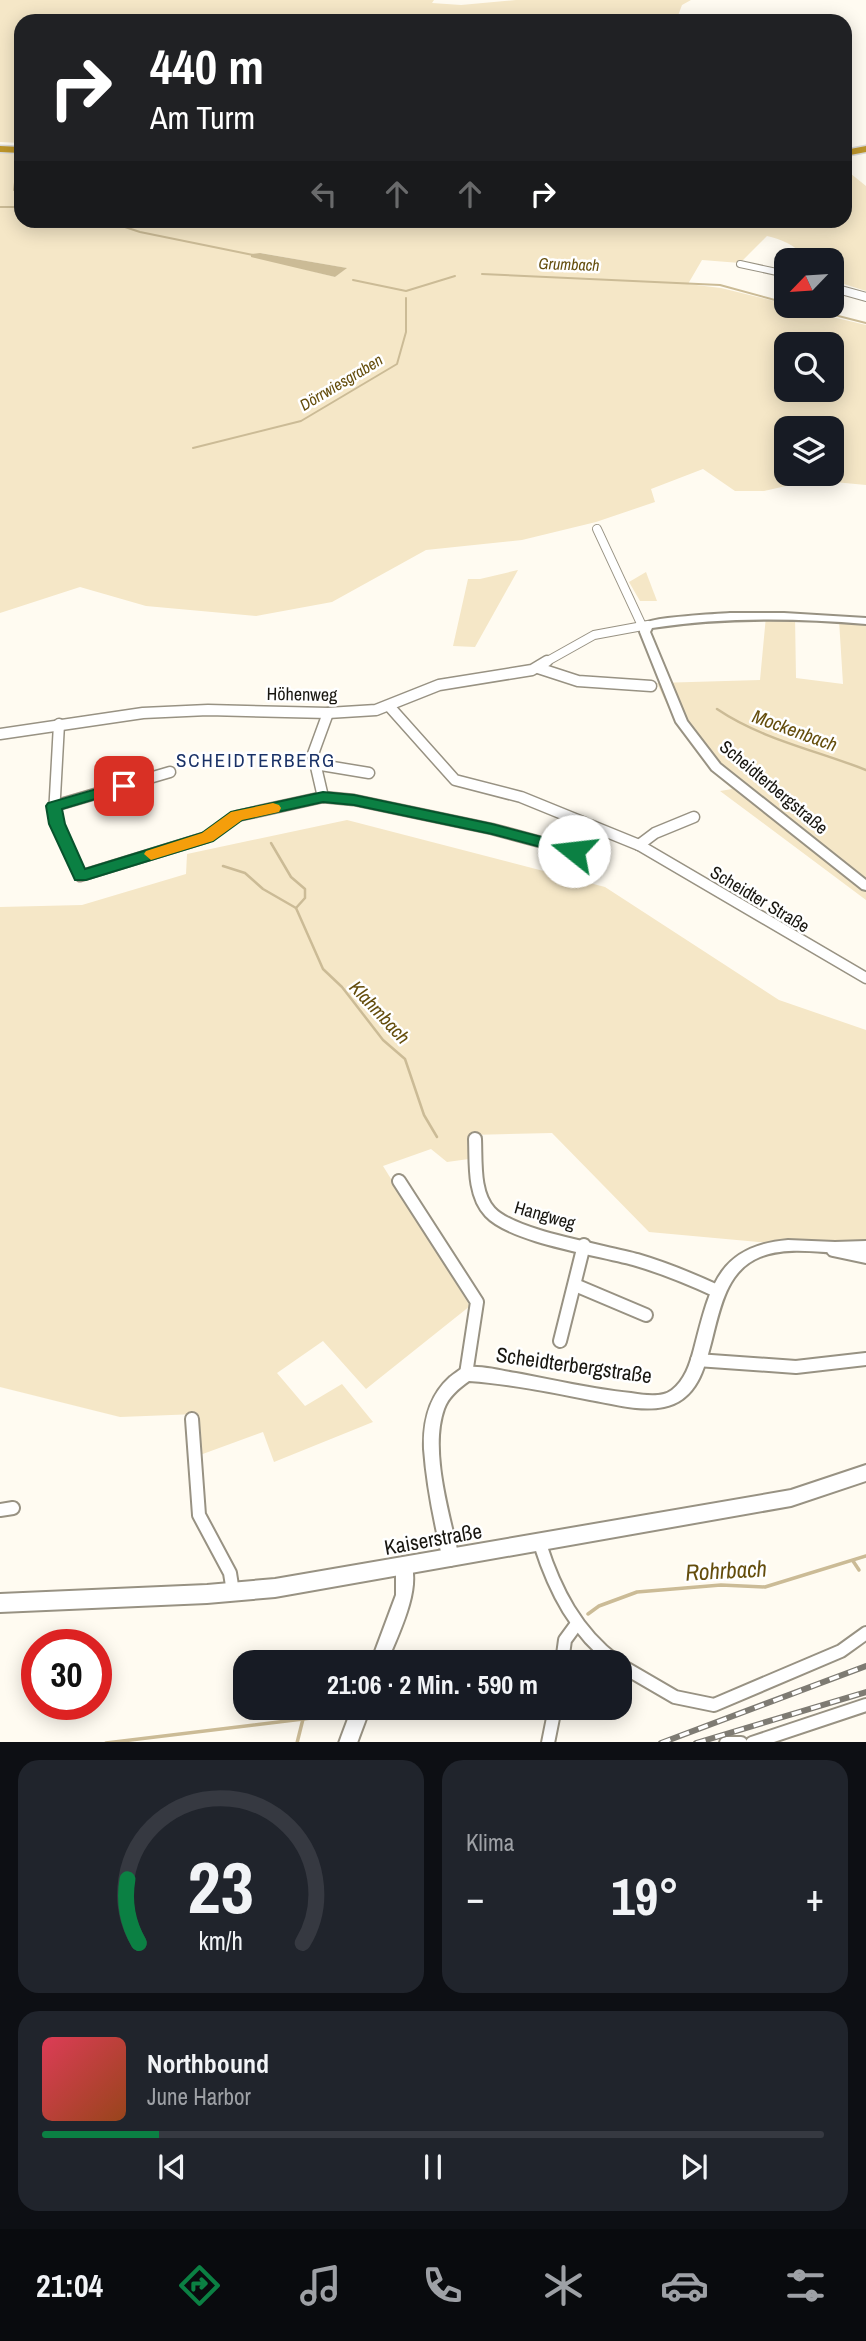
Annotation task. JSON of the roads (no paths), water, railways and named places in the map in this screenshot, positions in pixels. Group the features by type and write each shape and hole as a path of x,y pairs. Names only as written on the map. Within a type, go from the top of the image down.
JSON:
{"main road":[{"name":"Kaiserstraße","path":"0,1603 233,1592 540,1544 791,1498 866,1473"}],"street":[{"path":"740,264 774,271"},
{"path":"844,291 866,297"},
{"path":"597,529 645,628"},
{"name":"Höhenweg","path":"0,734 144,713 195,710 328,713 370,711 439,685 538,668 594,635 712,616 768,614 866,621"},
{"name":"Scheidterbergstraße","path":"645,628 682,722 716,767 866,886"},
{"name":"Höhenweg","path":"538,668 567,678 612,685 651,687"},
{"name":"Scheidter Straße","path":"389,706 455,780 521,797 639,845 866,978"},
{"path":"323,797 314,748 328,713"},
{"path":"59,724 54,806 57,824 80,876 207,837 237,816 323,797 354,800 492,829 574,851 583,849 600,830"},
{"path":"316,764 369,773"},
{"path":"54,806 170,772"},
{"path":"639,845 655,833 694,817"},
{"name":"Hangweg","path":"475,1139 479,1189 492,1214 526,1230 668,1270 717,1291"},
{"path":"399,1181 477,1302 466,1374 453,1384 440,1401 431,1433 451,1558"},
{"path":"560,1340 584,1245"},
{"name":"Scheidterbergstraße","path":"466,1374 496,1376 623,1399 652,1401 676,1395 687,1386 717,1291 733,1267 758,1251 776,1247 866,1247"},
{"name":"Scheidterbergstraße","path":"823,1247 866,1257"},
{"path":"575,1285 646,1315"},
{"path":"697,1360 796,1367 866,1359"},
{"path":"192,1419 195,1494 200,1515 230,1573 233,1592"},
{"path":"540,1544 554,1581 576,1625 600,1650"},
{"path":"383,1650 404,1595 404,1566"},
{"path":"564,1650 565,1640 576,1625"},
{"path":"632,1673 665,1695 696,1704 714,1705 841,1651 866,1633"},
{"path":"752,1742 866,1705"},
{"path":"348,1742 356,1720"},
{"path":"548,1742 553,1720"},
{"path":"726,1742 741,1742"}],"waterway":[{"name":"Grumbach","path":"0,207 14,207"},
{"name":"Grumbach","path":"128,228 253,255"},
{"name":"Grumbach","path":"482,274 720,285 774,300"},
{"name":"Dörrwiesgraben","path":"353,280 406,291 455,276"},
{"name":"Dörrwiesgraben","path":"193,448 301,421 397,364 406,332 406,298"},
{"name":"Grumbach","path":"844,317 866,323"},
{"name":"Mockenbach","path":"717,709 771,737 866,770"},
{"name":"Klahmbach","path":"271,843 291,877 305,889 305,898 296,908"},
{"name":"Klahmbach","path":"223,866 245,873 263,889 296,908"},
{"name":"Klahmbach","path":"296,908 323,969 342,987 383,1040 405,1059 424,1115 437,1137"},
{"name":"Rohrbach","path":"588,1614 599,1606 637,1592 721,1585 765,1587 866,1556"},
{"path":"853,1561 859,1570"},
{"name":"Rohrbach","path":"114,1742 295,1720"},
{"path":"297,1742 303,1720"}],"railway":[{"path":"664,1742 866,1666"},
{"path":"699,1742 866,1692"}],"district":[{"name":"SCHEIDTERBERG","path":"256,760"}]}
